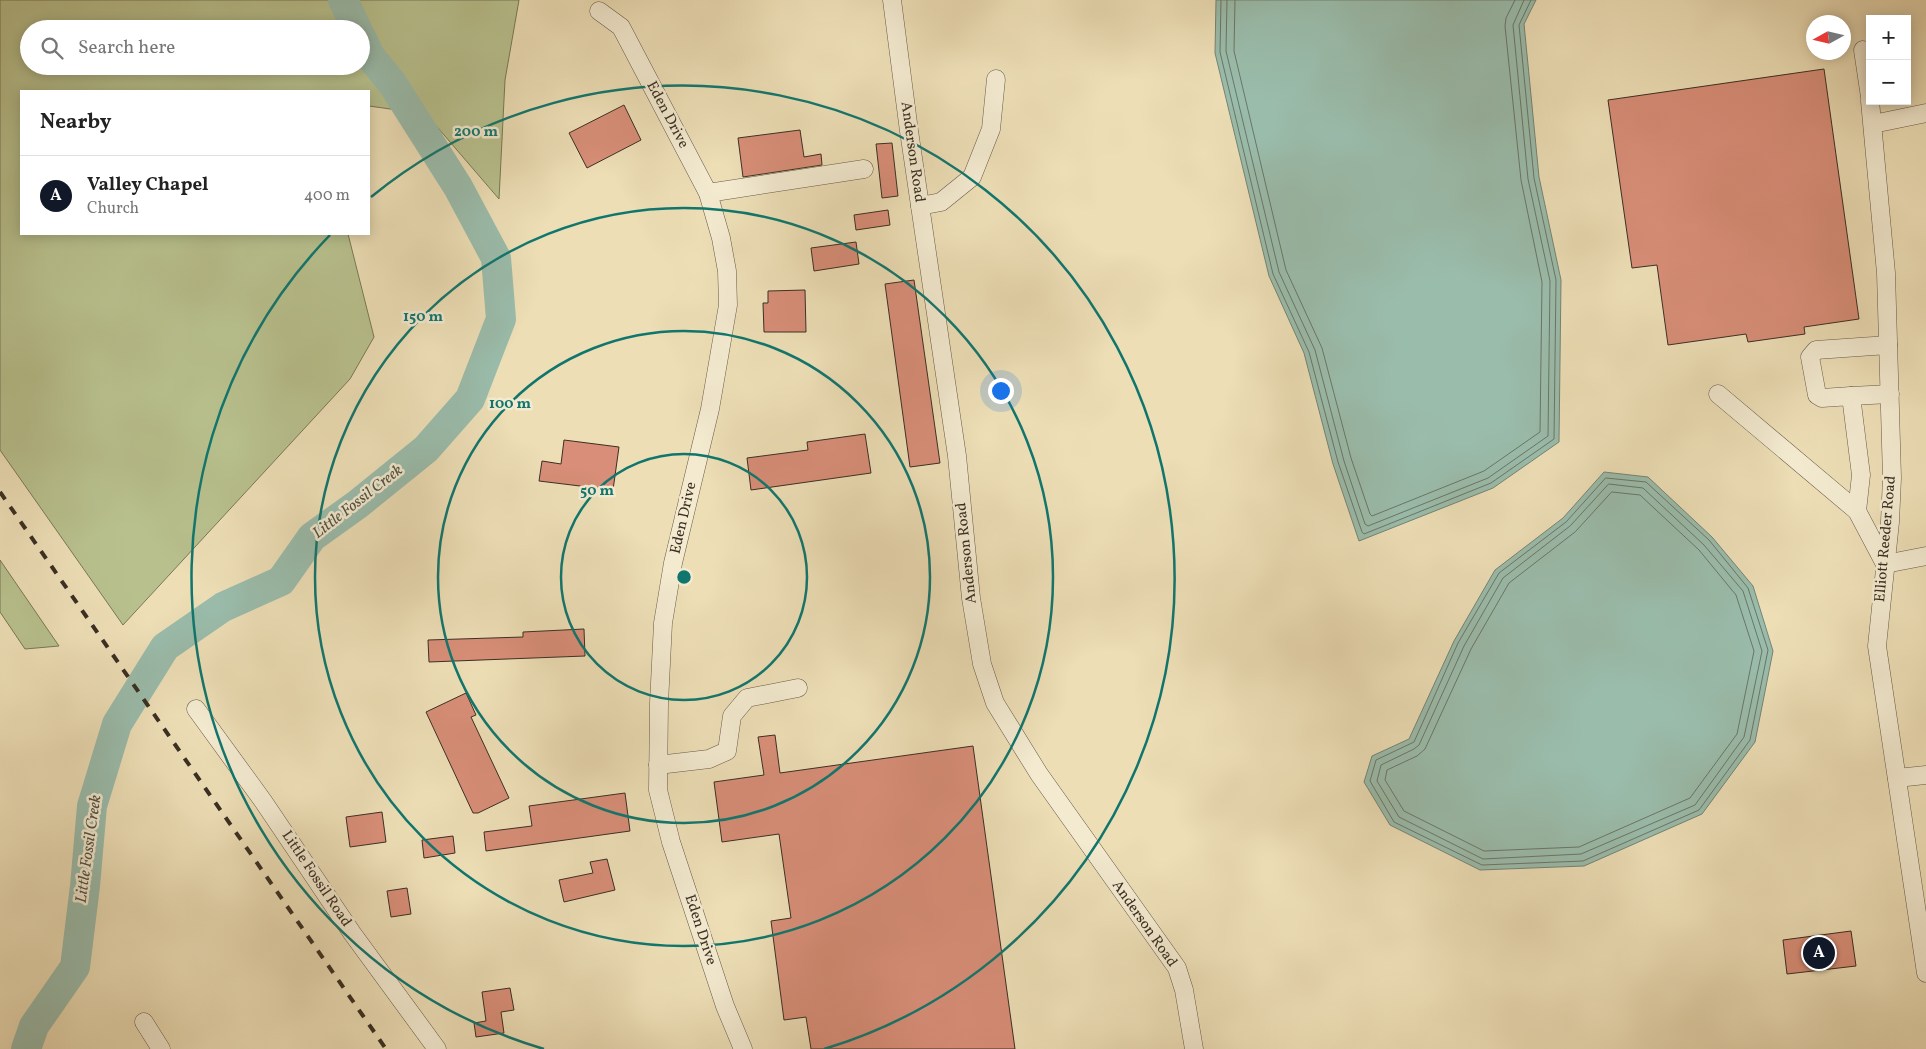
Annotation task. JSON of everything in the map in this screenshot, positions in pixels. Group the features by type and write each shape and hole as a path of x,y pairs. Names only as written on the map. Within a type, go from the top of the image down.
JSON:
{"street":[{"name":"Anderson Road","path":"892,0 956,456 972,598 982,664 995,703 1039,774 1177,968 1184,990 1194,1049"},
{"name":"Eden Drive","path":"599,11 621,27 708,193 721,238 727,271 728,305 710,409 673,563 663,624 659,704 658,790 671,842 725,1006 743,1049"},
{"path":"1863,50 1866,70"},
{"path":"920,206 941,202 972,177 991,129 996,79"},
{"name":"Elliott Reeder Road","path":"1871,105 1886,273 1892,478 1877,646 1897,778 1921,906 1926,973"},
{"path":"1873,124 1926,113"},
{"path":"708,193 864,169"},
{"path":"1888,344 1816,350 1810,357 1817,395 1822,398 1890,394"},
{"path":"1718,394 1857,511 1885,564 1926,556"},
{"path":"1851,396 1861,474 1857,511"},
{"path":"658,765 709,759 727,751 732,716 747,698 798,688"},
{"name":"Little Fossil Road","path":"196,709 263,801 352,933 437,1049"},
{"path":"1897,778 1926,775"},
{"path":"144,1022 160,1049"}],"green space":[{"path":"0,0 519,0 505,80 499,199 426,114 370,106 370,90 20,90 20,235 348,235 374,337 350,379 123,625 0,450"},
{"path":"0,560 59,646 25,649 0,612"}],"water":[{"path":"1216,0 1536,0 1524,24 1539,177 1561,280 1559,442 1493,488 1359,541 1333,464 1304,353 1269,276 1215,53"},
{"path":"1604,472 1648,477 1712,537 1753,586 1773,651 1755,742 1702,814 1584,866 1480,870 1390,825 1364,782 1372,756 1409,739 1454,641 1495,570 1563,518"}],"building":[{"path":"1824,69 1859,319 1804,327 1805,334 1748,342 1746,334 1668,345 1657,265 1632,268 1608,100"},
{"path":"624,105 641,140 587,168 569,133"},
{"path":"800,130 804,157 821,154 822,165 743,177 738,138"},
{"path":"892,143 898,196 882,198 876,144"},
{"path":"888,210 890,225 856,230 854,215"},
{"path":"856,242 859,264 814,271 811,248"},
{"path":"914,280 940,463 910,467 885,284"},
{"path":"805,290 806,332 764,332 763,303 768,303 768,291"},
{"path":"865,434 871,473 751,490 747,458 808,450 807,442"},
{"path":"564,440 619,447 613,490 539,481 542,461 561,464"},
{"path":"584,629 585,656 429,662 428,640 523,637 523,632"},
{"path":"466,693 476,715 471,717 509,798 478,813 473,813 426,712"},
{"path":"775,735 780,773 973,746 1015,1049 811,1049 806,1017 784,1020 771,921 791,918 779,834 722,842 714,782 764,775 758,737"},
{"path":"625,793 630,831 486,851 484,832 532,826 529,806"},
{"path":"382,812 386,842 350,847 346,817"},
{"path":"453,836 455,853 424,858 422,840"},
{"path":"607,859 615,890 564,902 559,880 593,873 590,862"},
{"path":"407,888 411,914 391,917 387,891"},
{"path":"1851,931 1856,966 1787,974 1783,940"},
{"path":"510,988 514,1010 501,1012 504,1033 476,1037 474,1023 486,1021 482,992"}],"waterway":[{"name":"Little Fossil Creek","path":"343,0 353,20"},
{"name":"Little Fossil Creek","path":"26,1049 34,1026 75,967 92,806 117,724 165,647 223,607 281,581 312,537 358,504 426,449 470,399 501,319 496,258 458,187 392,83 370,56"}],"railway":[{"path":"0,492 386,1049"}],"place":[{"name":"Valley Chapel","path":"1819,953"}]}
